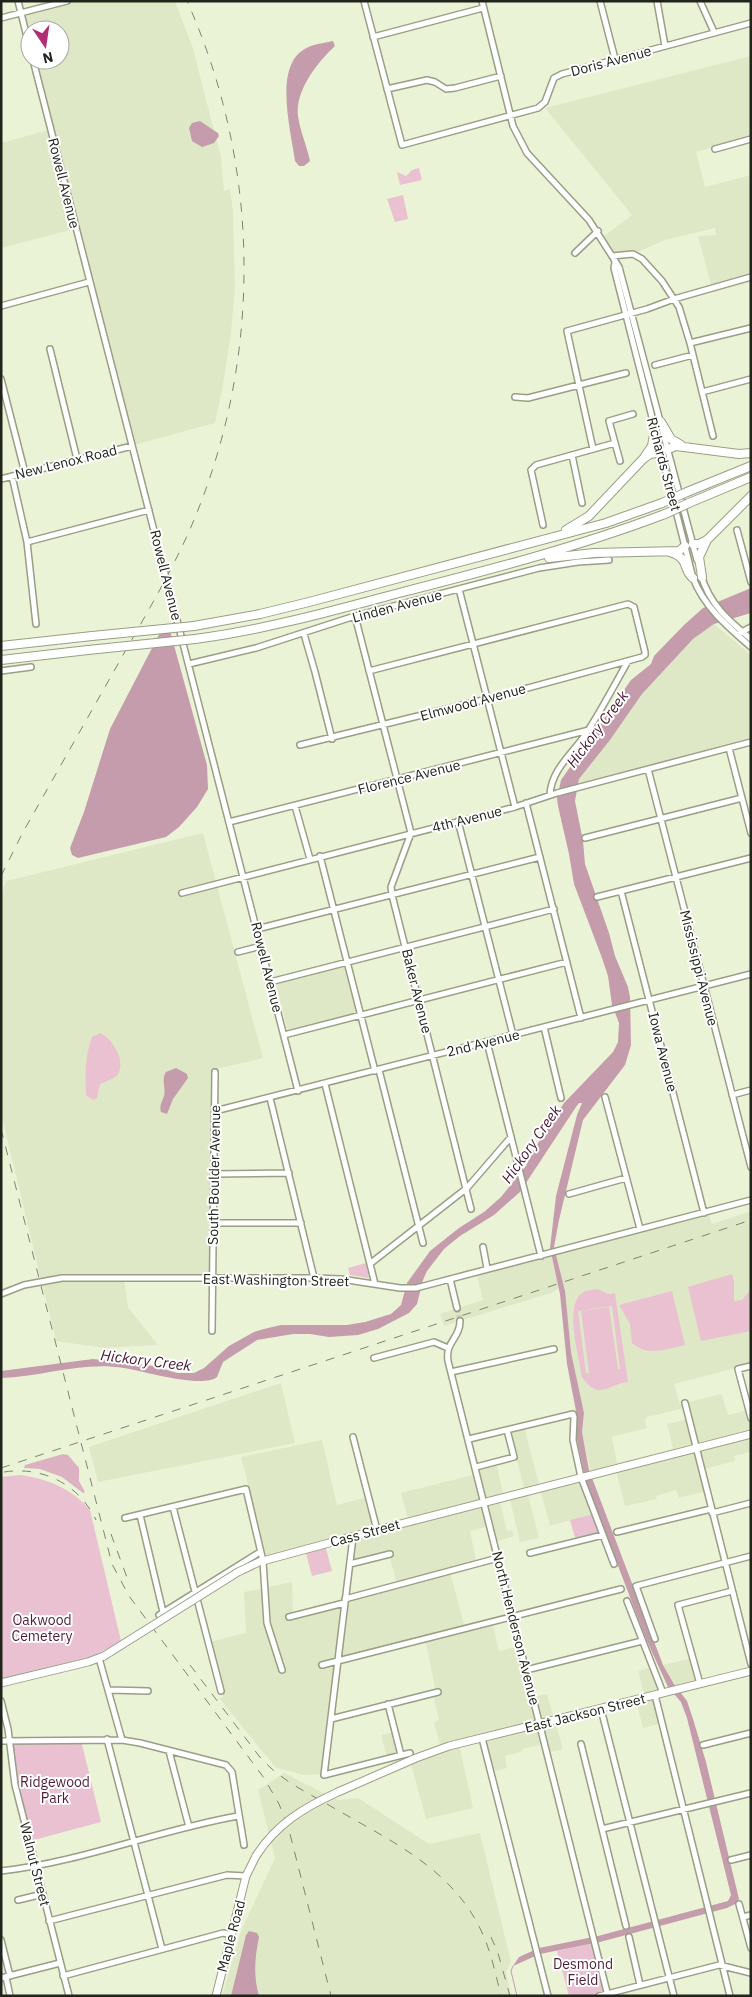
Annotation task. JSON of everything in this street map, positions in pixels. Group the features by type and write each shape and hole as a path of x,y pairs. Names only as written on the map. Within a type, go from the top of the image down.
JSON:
{"highway":[{"path":"661,422 672,439 685,446"},
{"path":"538,541 572,528 589,516 643,459 652,446 654,429"},
{"path":"643,459 650,454 676,446 739,454 751,453"},
{"path":"1,646 194,626 260,614 606,523 662,503 751,466"},
{"path":"1,660 195,639 264,628 530,560 610,535 665,514 751,477"},
{"path":"530,560 594,552 679,551 689,545 699,544 706,540 751,496"},
{"path":"663,550 676,554 684,560 690,576 698,578 699,557 706,540"}],"main road":[{"name":"Cass Street","path":"1,1683 101,1657 238,1572 261,1562 377,1530 751,1434"},
{"name":"East Jackson Street","path":"338,1792 449,1746 751,1672"},
{"name":"Maple Road","path":"216,1996 246,1876 256,1856 269,1837 291,1817 338,1792"}],"street":[{"path":"18,1 23,20"},
{"path":"1,18 67,1"},
{"path":"364,1 387,89 427,80 436,82 446,89 501,76"},
{"name":"Richards Street","path":"482,1 518,138 527,153 590,220 619,267 654,429 664,451"},
{"path":"600,1 615,59"},
{"path":"657,1 665,46"},
{"path":"700,1 714,32"},
{"path":"373,37 483,8"},
{"name":"Doris Avenue","path":"387,89 402,145 538,108 545,102 554,78 562,74 751,23"},
{"name":"Rowell Avenue","path":"36,70 298,1090"},
{"path":"715,149 751,139"},
{"path":"575,253 598,231"},
{"path":"612,256 633,254 642,260 650,267 679,307 713,436"},
{"path":"593,449 567,332 751,277"},
{"path":"1,306 89,282"},
{"name":"Richards Street","path":"628,314 661,422 664,451 698,578 709,602 751,647"},
{"path":"690,343 751,328"},
{"path":"50,349 78,459"},
{"path":"655,365 693,355"},
{"path":"515,397 528,398 626,373"},
{"path":"1,379 25,473"},
{"path":"702,392 751,379"},
{"path":"620,461 609,420 634,414"},
{"path":"543,525 531,470 536,465 615,443"},
{"name":"New Lenox Road","path":"1,479 132,446"},
{"path":"572,456 582,503"},
{"path":"12,476 27,542 36,624"},
{"path":"27,542 149,510"},
{"path":"737,530 751,582"},
{"name":"Linden Avenue","path":"189,664 256,648 355,616 459,589 556,565 609,560"},
{"path":"459,589 515,807"},
{"name":"Elmwood Avenue","path":"300,745 487,699 645,655 631,604 473,644"},
{"path":"355,616 411,833"},
{"path":"739,633 751,627"},
{"name":"Richards Street","path":"739,633 751,639"},
{"path":"304,634 332,738"},
{"path":"369,671 473,644"},
{"path":"550,795 550,785 558,770 588,730 628,661"},
{"path":"1,671 32,666"},
{"name":"Florence Avenue","path":"229,822 588,730"},
{"name":"4th Avenue","path":"182,893 515,807 557,793 751,742"},
{"path":"729,748 751,833"},
{"name":"Mississippi Avenue","path":"648,769 751,1167"},
{"path":"585,838 742,798"},
{"path":"526,803 581,1018"},
{"path":"295,806 310,859"},
{"path":"458,821 513,1035"},
{"name":"Baker Avenue","path":"411,833 391,887 392,895 471,1208"},
{"path":"320,856 360,1015 377,1070 423,1243"},
{"path":"257,929 540,857"},
{"path":"597,897 751,858"},
{"name":"Iowa Avenue","path":"621,891 704,1213"},
{"path":"270,982 554,909"},
{"path":"238,952 261,946"},
{"path":"284,1035 567,962"},
{"name":"2nd Avenue","path":"215,1111 751,974"},
{"path":"544,1027 561,1098"},
{"path":"487,1042 544,1255"},
{"name":"South Boulder Avenue","path":"212,1331 215,1072"},
{"path":"325,1084 375,1284"},
{"path":"732,1095 751,1090"},
{"path":"605,1097 640,1229"},
{"path":"270,1098 314,1278"},
{"path":"371,1263 467,1188 512,1137"},
{"path":"214,1174 288,1173"},
{"path":"569,1194 626,1178"},
{"name":"East Washington Street","path":"1,1294 24,1285 59,1278 314,1278 341,1279 400,1288 424,1287 488,1268 751,1200"},
{"path":"214,1223 301,1223"},
{"path":"482,1247 488,1268"},
{"path":"450,1279 457,1308"},
{"path":"374,1358 434,1342 448,1348 458,1332 460,1321"},
{"name":"North Henderson Avenue","path":"448,1348 451,1372 608,1995"},
{"path":"451,1372 554,1350"},
{"path":"751,1366 738,1369 751,1418"},
{"path":"685,1403 751,1664"},
{"path":"469,1439 573,1414 573,1440 581,1477 614,1564"},
{"path":"476,1467 514,1457 507,1430"},
{"path":"354,1437 377,1530"},
{"path":"125,1518 246,1489 260,1552 268,1623 282,1670"},
{"path":"617,1532 751,1503"},
{"path":"173,1507 221,1691"},
{"path":"140,1515 161,1614 260,1552"},
{"path":"530,1553 603,1535"},
{"path":"353,1537 324,1775 410,1753"},
{"path":"350,1564 390,1554"},
{"path":"655,1639 636,1586 751,1556"},
{"path":"289,1617 498,1558"},
{"path":"322,1664 621,1589"},
{"path":"700,1684 678,1604 732,1591"},
{"path":"627,1601 662,1694 683,1809 730,1996"},
{"path":"526,1670 642,1641"},
{"path":"101,1657 122,1740"},
{"path":"109,1690 148,1690"},
{"path":"331,1719 438,1692"},
{"name":"Walnut Street","path":"1,1701 16,1785 68,1996"},
{"path":"388,1704 401,1755"},
{"path":"601,1709 674,1996"},
{"path":"703,1745 751,1733"},
{"path":"482,1738 548,1996"},
{"path":"107,1739 162,1949"},
{"path":"1,1741 122,1740 230,1768 244,1845"},
{"path":"580,1744 626,1926"},
{"path":"169,1751 189,1826"},
{"path":"602,1829 751,1793"},
{"path":"1,1871 36,1866 189,1826 238,1816"},
{"path":"731,1860 751,1855"},
{"path":"49,1921 227,1875 246,1876"},
{"path":"18,1900 43,1894"},
{"path":"739,1904 751,1948"},
{"path":"742,1917 751,1915"},
{"path":"63,1976 223,1934 232,1935"},
{"path":"629,1937 640,1985"},
{"path":"1,1940 10,1996"},
{"path":"6,1977 60,1963"},
{"path":"599,1996 722,1965 751,1972"}],"shaded area":[{"path":"76,1 175,1 193,48 221,157 224,191 230,189 233,211 235,288 231,333 215,423 134,445 38,70 70,70 70,20 25,20 24,15"},
{"path":"751,56 751,137 696,152 705,187 751,175 751,282 713,292 698,236 716,235 715,228 665,240 635,253 614,254 604,236 632,215 545,108"},
{"path":"49,130 74,229 1,248 1,143"},
{"path":"714,624 751,655 751,738 579,783 579,779 610,740 642,694 693,639"},
{"path":"203,833 263,1058 217,1069 211,1277 41,1280 1,1113 1,896 6,881"},
{"path":"344,967 357,1015 288,1032 276,984"},
{"path":"751,1211 751,1364 674,1384 680,1404 722,1394 728,1415 747,1410 746,1405 751,1403 751,1452 734,1456 735,1461 701,1470 706,1491 679,1498 676,1490 656,1496 657,1499 625,1506 617,1475 617,1464 591,1474 582,1432 584,1413 571,1352 564,1287 554,1292 444,1326 440,1314 483,1300 476,1272 551,1253 556,1275 556,1252 708,1212 712,1224","holes":["684,1408 687,1419 667,1424 673,1449 617,1463 612,1437 647,1428 645,1422 647,1417"]},
{"path":"124,1279 128,1307 158,1345 104,1348 56,1341 42,1282 50,1280"},
{"path":"281,1383 295,1443 98,1482 89,1447"},
{"path":"524,1426 540,1488 527,1491 539,1538 520,1542 509,1496 525,1492 509,1429"},
{"path":"322,1440 337,1505 368,1497 376,1530 409,1522 401,1493 477,1474 476,1468 496,1463 504,1497 499,1499 507,1531 512,1530 514,1536 495,1542 490,1526 470,1531 477,1564 397,1585 389,1554 351,1563 354,1537 267,1559 241,1457"},
{"path":"63,1454 68,1455 79,1468 79,1481 85,1492 83,1493 62,1477 40,1469 24,1468 25,1465"},
{"path":"579,1478 594,1514 550,1526 540,1489"},
{"path":"450,1572 465,1628 337,1660 323,1774 305,1775 276,1768 219,1698 223,1697 209,1642 246,1633 244,1592 292,1582 293,1615 344,1603 345,1600"},
{"path":"492,1622 499,1651 520,1646 533,1697 547,1694 563,1749 547,1753 544,1744 523,1749 523,1751 505,1756 507,1768 491,1772 483,1738 461,1740 440,1745 434,1722 439,1720 433,1694 436,1692 425,1639"},
{"path":"692,1658 700,1685 679,1690 663,1665"},
{"path":"652,1667 662,1693 645,1697 638,1671"},
{"path":"655,1696 662,1723 643,1728 636,1701"},
{"path":"394,1732 400,1755 387,1758 381,1735"},
{"path":"459,1744 473,1808 426,1819 410,1761"},
{"path":"284,1773 338,1800 358,1798 429,1844 480,1833 511,1962 506,1972 511,1996 222,1996 241,1931 275,1858 258,1790"}],"green space":[{"path":"419,168 422,180 400,185 397,172 406,176 412,170"},
{"path":"403,195 408,219 395,222 387,199"},
{"path":"100,1033 114,1045 119,1057 120,1069 115,1077 100,1084 97,1098 93,1100 86,1095 86,1066 92,1037"},
{"path":"366,1263 369,1278 350,1275 348,1268"},
{"path":"732,1274 734,1301 742,1300 751,1289 751,1331 701,1341 688,1287"},
{"path":"597,1289 608,1294 615,1293 628,1382 604,1390 594,1389 582,1377 573,1320 577,1300 582,1293","holes":["612,1306 620,1369 618,1369 609,1307 581,1311 589,1373 586,1373 578,1311"]},
{"path":"672,1291 685,1345 651,1351 644,1350 632,1343 630,1324 619,1305"},
{"name":"Oakwood Cemetery","path":"20,1475 40,1479 67,1490 90,1510 121,1641 78,1661 1,1680 1,1477"},
{"path":"594,1514 602,1535 576,1541 570,1520"},
{"path":"325,1545 332,1571 312,1576 305,1550"},
{"name":"Ridgewood Park","path":"81,1740 101,1822 30,1841 16,1785 9,1741"},
{"name":"Desmond Field","path":"595,1943 608,1993 599,1996 569,1996 557,1951"}],"water":[{"path":"333,41 335,46 315,68 300,96 298,116 310,161 304,166 299,166 295,161 288,118 287,86 289,71 294,59 303,50 314,45"},
{"path":"200,121 218,133 219,136 214,143 202,147 192,141 189,128 192,123"},
{"name":"Hickory Creek","path":"751,588 751,613 714,624 693,639 642,694 610,740 579,779 575,801 583,841 585,864 615,956 628,987 631,1045 625,1065 583,1120 554,1247 565,1291 571,1352 584,1413 582,1432 589,1470 663,1665 687,1701 706,1762 739,1899 737,1903 727,1908 600,1942 540,1954 513,1966 519,1957 539,1948 598,1936 728,1901 731,1895 687,1718 681,1702 668,1687 646,1639 586,1482 576,1435 576,1411 567,1364 560,1294 550,1248 556,1196 577,1115 582,1103 579,1103 576,1107 520,1192 494,1215 460,1236 444,1249 427,1271 417,1304 409,1313 378,1329 358,1335 329,1337 293,1334 257,1340 223,1362 217,1377 210,1380 186,1380 108,1366 93,1366 1,1378 1,1371 93,1359 154,1366 177,1373 194,1373 204,1368 229,1346 254,1332 281,1325 347,1325 365,1322 391,1314 401,1305 407,1283 430,1251 459,1228 484,1212 501,1197 526,1166 533,1151 564,1103 613,1052 618,1042 619,1023 612,1005 608,976 574,884 557,798 561,780 631,680 651,664 654,656 684,625 703,608"},
{"path":"164,625 169,627 207,765 208,789 197,807 179,827 166,837 78,858 72,855 70,848 84,812 110,729"},
{"path":"176,1068 187,1074 188,1078 173,1099 167,1114 160,1110 164,1096 164,1077 166,1072"},
{"path":"249,1931 257,1933 259,1937 255,1966 259,1996 231,1996 246,1935"}],"waterway":[{"path":"513,1966 511,1971 517,1996"}],"tunnel":[{"path":"457,1308 460,1321"}],"railway":[{"path":"1,876 23,832 153,603 190,529 219,448 234,384 242,319 244,254 239,190 228,125 211,62 187,1"},
{"path":"1,1129 112,1564 129,1596 264,1778 279,1804 289,1830 331,1996"},
{"path":"1,1468 751,1220"},
{"path":"4,1472 32,1472 58,1480 80,1496 96,1520"},
{"path":"111,1534 129,1583"},
{"path":"190,1665 259,1756 274,1771 418,1858 456,1892 471,1913 484,1937 492,1959 501,1996"},
{"path":"491,1937 498,1953 510,1996"}]}
